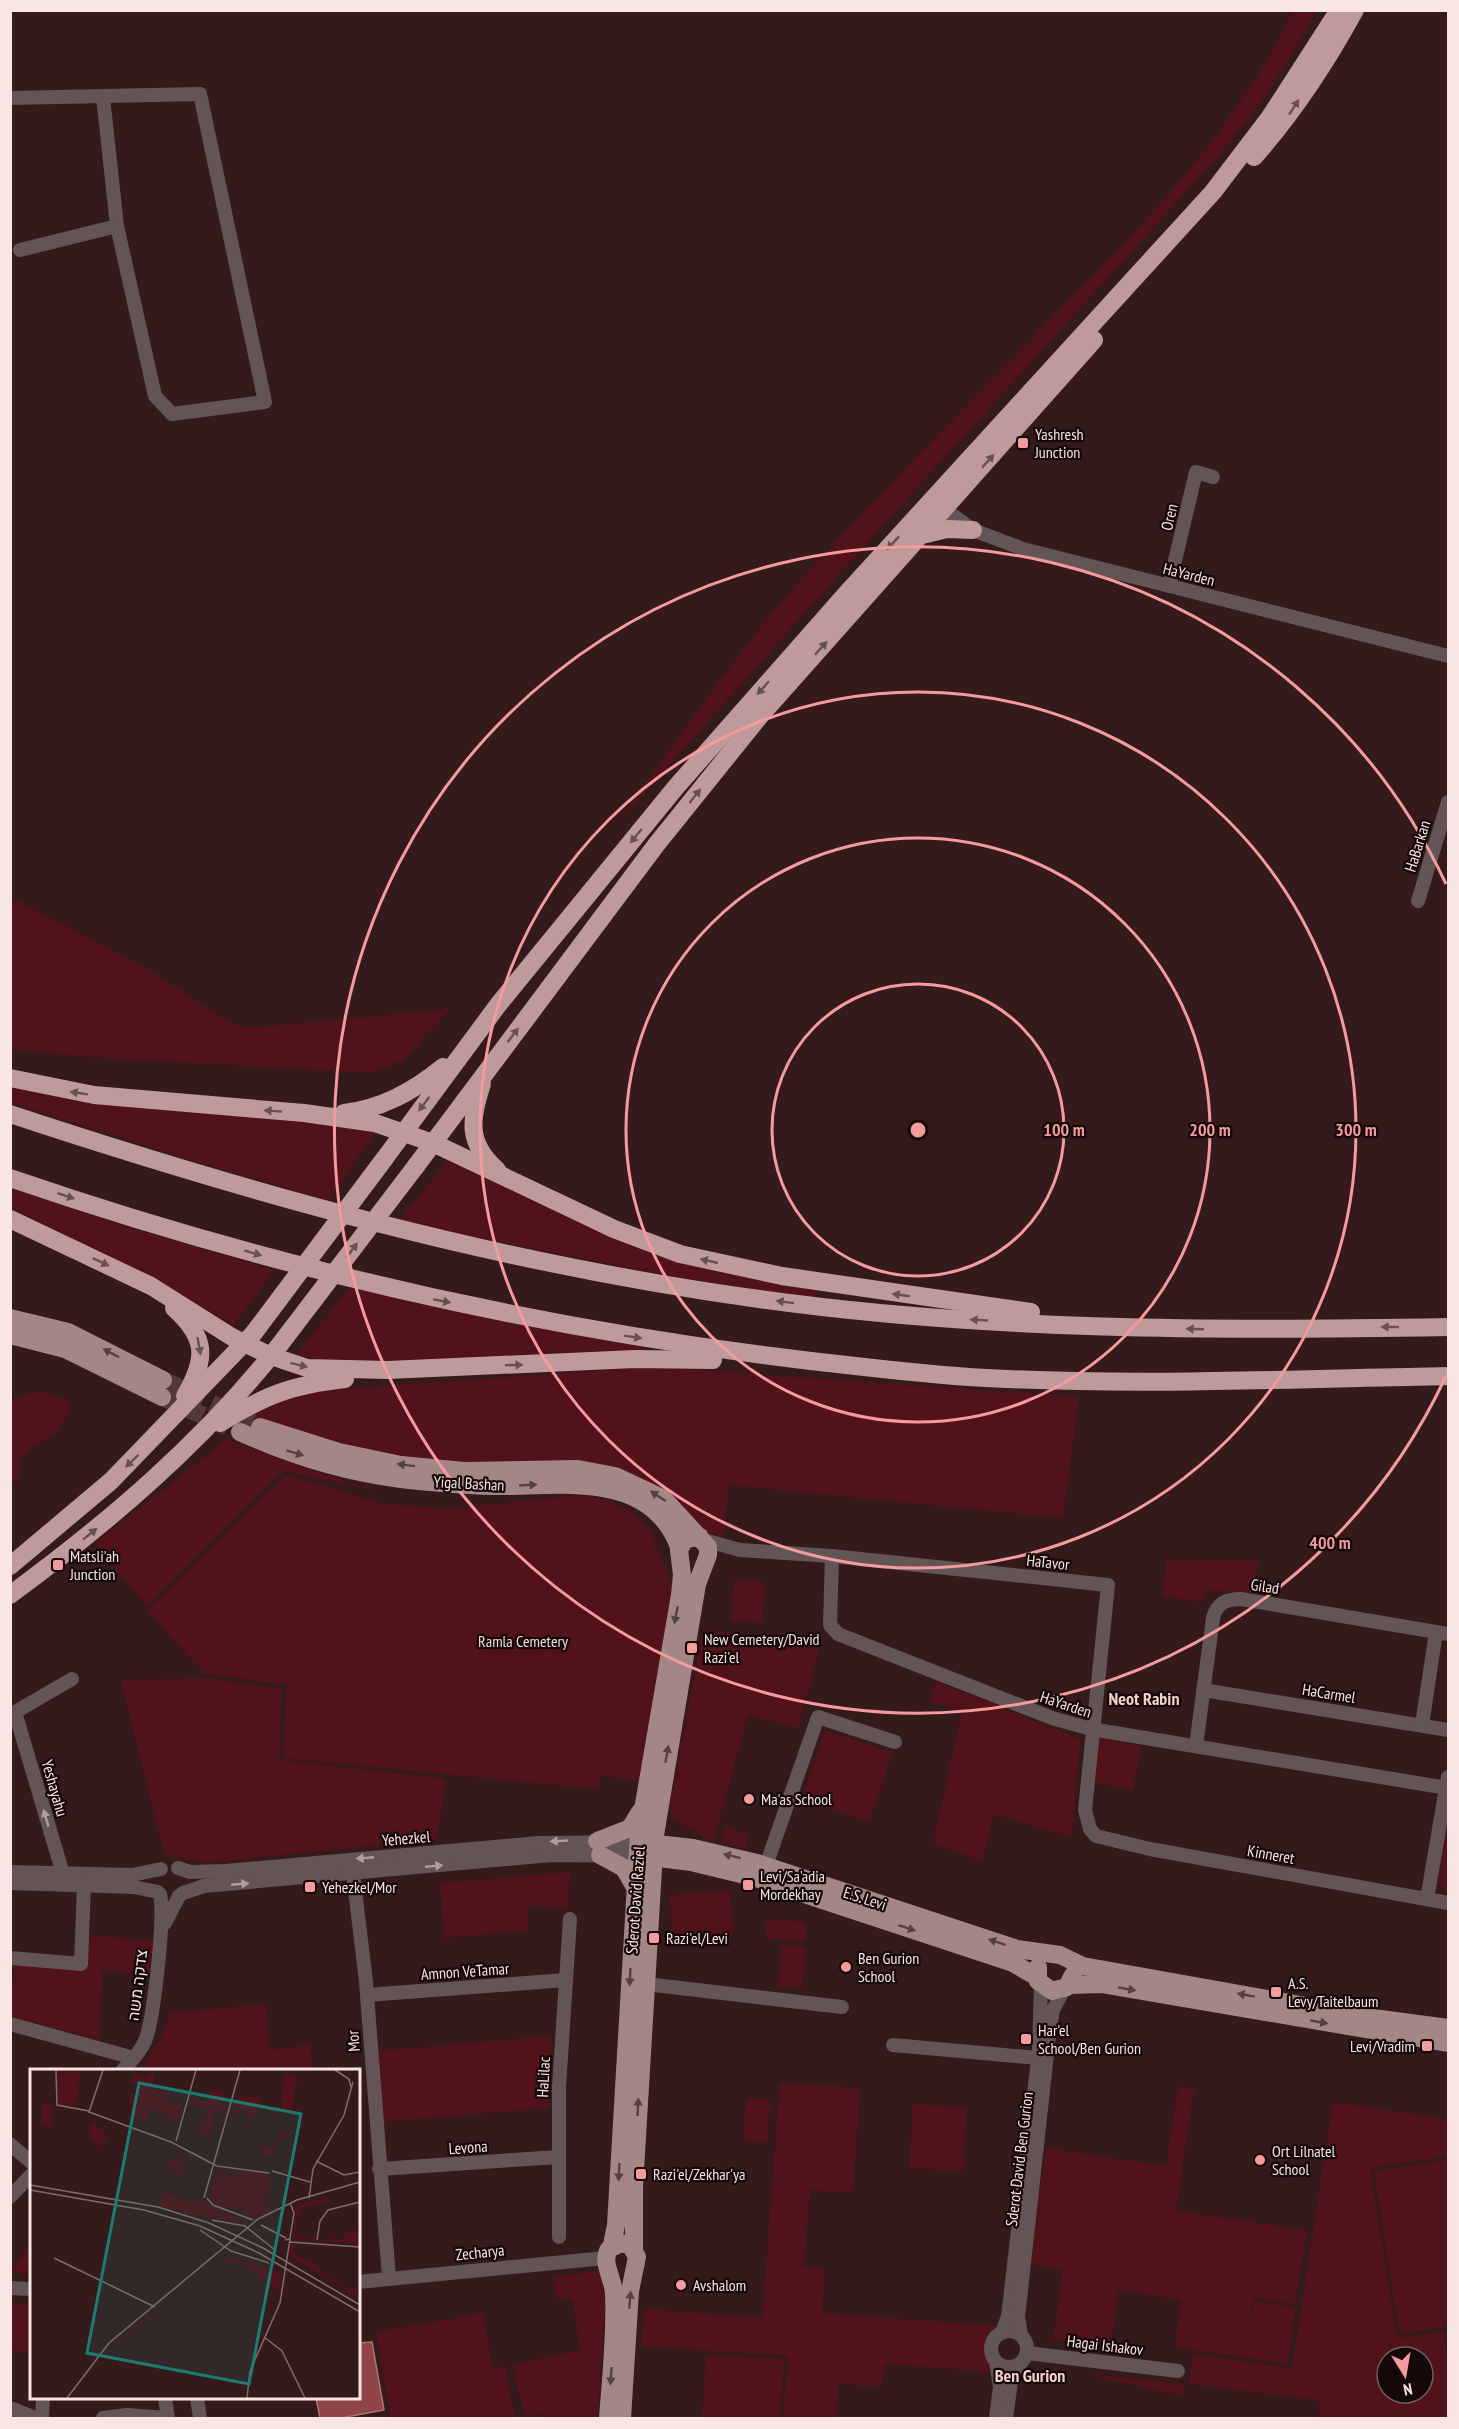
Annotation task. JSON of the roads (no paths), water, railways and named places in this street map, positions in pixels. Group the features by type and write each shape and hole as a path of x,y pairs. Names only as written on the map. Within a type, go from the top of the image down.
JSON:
{"highway":[{"path":"304,1113 358,1111 391,1101 449,1062 676,787 846,594 939,506 1213,192 1270,117 1339,10"},
{"path":"10,1595 117,1512 203,1433 275,1351 706,781 920,535 939,506 961,493 1284,123 1334,49 1355,10"},
{"path":"961,493 962,512 973,530"},
{"path":"920,535 947,529 973,530"},
{"path":"10,1566 73,1516 164,1430 249,1338 498,1005"},
{"path":"488,1068 473,1115 475,1138 480,1150 502,1175 549,1198"},
{"path":"10,1078 73,1092 149,1102 357,1119 433,1143 641,1241 731,1266 914,1297 1167,1328"},
{"path":"10,1114 214,1179 390,1228 611,1274 757,1299 888,1314 1071,1326 1449,1327"},
{"path":"10,1178 298,1267 421,1296 611,1334 711,1350 937,1375"},
{"path":"10,1219 151,1286 275,1351 294,1365 322,1369 472,1367 680,1359 937,1375 1138,1382 1449,1376"},
{"path":"151,1286 186,1318 198,1336 201,1351 196,1377 164,1430"},
{"path":"203,1433 254,1403 299,1385 472,1367"}],"main road":[{"path":"10,1318 68,1332 163,1388 65,1349 10,1335"},
{"name":"Yigal Bashan","path":"260,1427 339,1452 400,1465 464,1471 578,1469 615,1476 664,1499 702,1538"},
{"name":"Yigal Bashan","path":"240,1432 270,1446 336,1465 398,1479 463,1485 577,1483 611,1489 655,1511 672,1530 680,1552"},
{"path":"702,1538 709,1551 706,1560 691,1566 680,1552 685,1539 702,1538"},
{"name":"Sderot David Raziel","path":"608,2418 614,2306 609,2257 616,2225 650,1808 680,1595 680,1552"},
{"name":"Sderot David Raziel","path":"650,1808 697,1584 706,1560"},
{"path":"650,1808 663,1829 697,1856 665,1873 643,1892 624,1868 599,1848 630,1828 650,1808"},
{"name":"E.S. Levi","path":"646,1849 697,1856 763,1872 1017,1949 1060,1956 1083,1966 1373,2018 1449,2028"},
{"name":"E.S. Levi","path":"763,1872 1013,1963 1039,1981"},
{"name":"Sderot David Raziel","path":"622,2418 630,2291 635,2257 632,2226 646,1984 643,1892"},
{"path":"1066,1987 1074,1974 1060,1956 1042,1960 1037,1971 1039,1981 1052,1991 1066,1987 1101,1984 1449,2043"},
{"path":"621,2243 635,2257 623,2274 609,2257 621,2243"}],"street":[{"path":"10,98 200,94 265,402 172,414 155,396 117,226 103,97"},
{"path":"20,250 117,226"},
{"name":"Oren","path":"1169,586 1196,472 1213,477"},
{"name":"HaYarden","path":"939,506 973,530 1023,549 1449,656"},
{"name":"HaBarkan","path":"1418,900 1449,802"},
{"name":"HaTavor","path":"702,1538 740,1550 832,1556 1108,1585 1091,1729 1085,1810 1090,1829"},
{"name":"HaTavor","path":"706,1560 740,1550"},
{"name":"HaYarden","path":"832,1556 830,1625 838,1634 1052,1718 1091,1729 1196,1746 1448,1782"},
{"name":"Gilad","path":"1196,1746 1213,1618 1216,1609 1226,1600 1241,1599 1442,1633"},
{"path":"1422,1725 1442,1633"},
{"path":"13,1713 72,1679"},
{"name":"HaCarmel","path":"1203,1690 1449,1730"},
{"name":"Yeshayahu","path":"13,1713 63,1874"},
{"path":"763,1872 818,1717 895,1742"},
{"path":"1427,1899 1448,1782"},
{"name":"Kinneret","path":"1090,1829 1096,1836 1104,1839 1150,1849 1449,1903"},
{"name":"Yehezkel","path":"178,1868 190,1872 225,1871 538,1842 599,1848 646,1849"},
{"name":"Yehezkel","path":"181,1895 204,1886 539,1856 599,1848"},
{"path":"10,1872 132,1875 169,1866 178,1868 187,1879 181,1895 169,1898 134,1887 10,1882"},
{"path":"159,1893 155,1878 161,1869"},
{"name":"Mor","path":"353,1873 367,1995 389,2278"},
{"path":"10,1958 81,1964 84,1885"},
{"name":"צדקה משה","path":"128,2065 144,2043 149,2024 162,1910 159,1893"},
{"name":"צדקה משה","path":"160,1936 181,1895"},
{"name":"HaLilac","path":"559,2237 559,2087 570,1919"},
{"name":"Amnon VeTamar","path":"367,1995 566,1980"},
{"name":"Sderot David Ben Gurion","path":"1002,2332 1008,2316 1038,2058 1039,1981"},
{"path":"646,1984 842,2007"},
{"name":"Sderot David Ben Gurion","path":"1021,2335 1018,2317 1050,2027 1053,2010 1066,1987"},
{"path":"10,2024 128,2065"},
{"path":"893,2045 1038,2058"},
{"path":"10,2144 30,2161"},
{"name":"Levona","path":"379,2169 558,2157"},
{"path":"10,2197 30,2176"},
{"name":"Zecharya","path":"360,2282 609,2257"},
{"path":"10,2288 30,2289"},
{"path":"996,2418 1000,2381 991,2346 1002,2332 1012,2331 1021,2335 1026,2341 1023,2359 1011,2382 1006,2418"},
{"path":"996,2362 1007,2367 1023,2359"},
{"name":"Hagai Ishakov","path":"1023,2359 1178,2371"},
{"path":"42,2418 43,2399"},
{"path":"103,2418 127,2415 168,2418 165,2399"},
{"path":"197,2399 200,2418"},
{"path":"10,2408 36,2418"}],"tunnel":[{"path":"163,1380 260,1427"},
{"path":"162,1397 240,1432"}],"place":[{"name":"Yashresh Junction","path":"1023,443"},
{"name":"Matsli'ah Junction","path":"58,1565"},
{"name":"New Cemetery/David Razi'el","path":"692,1648"},
{"name":"Ma'as School","path":"749,1799"},
{"name":"Levi/Sa'adia Mordekhay","path":"748,1885"},
{"name":"Yehezkel/Mor","path":"310,1887"},
{"name":"Razi'el/Levi","path":"654,1938"},
{"name":"Ben Gurion School","path":"846,1967"},
{"name":"A.S. Levy/Taitelbaum","path":"1276,1992"},
{"name":"Har'el School/Ben Gurion","path":"1026,2039"},
{"name":"Levi/Vradim","path":"1427,2046"},
{"name":"Ort Lilnatel School","path":"1260,2160"},
{"name":"Razi'el/Zekhar'ya","path":"641,2174"},
{"name":"Avshalom","path":"681,2285"}],"district":[{"name":"Neot Rabin","path":"1144,1699"},
{"name":"Ben Gurion","path":"1030,2376"}],"park label":[{"name":"Ramla Cemetery","path":"523,1641"}]}
